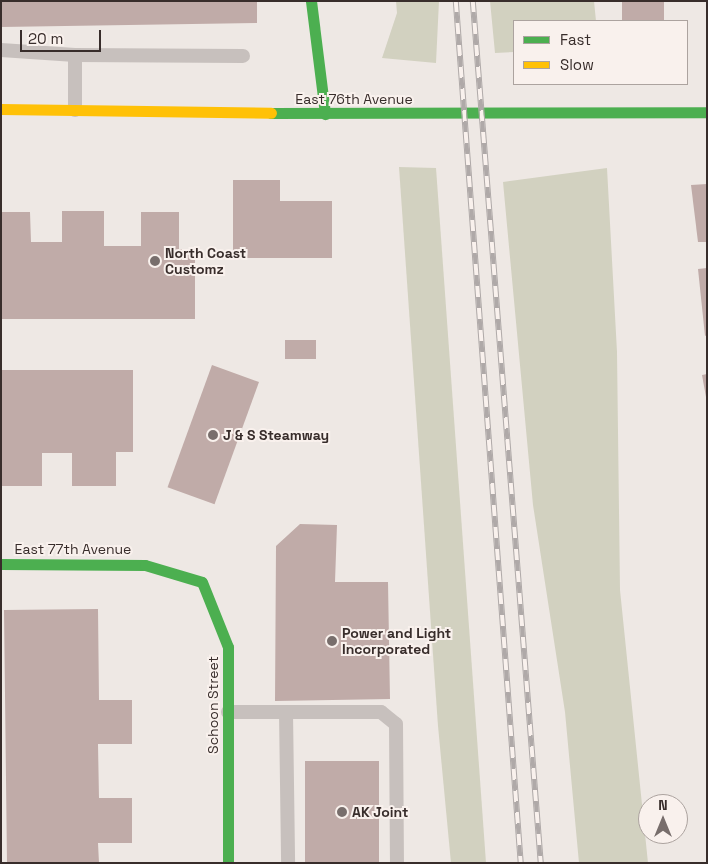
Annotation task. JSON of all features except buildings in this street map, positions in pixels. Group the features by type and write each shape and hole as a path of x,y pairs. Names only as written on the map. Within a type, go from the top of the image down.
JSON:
{"street":[{"path":"311,1 325,114"},
{"name":"East 76th Avenue","path":"1,109 325,114 707,112"},
{"name":"East 77th Avenue","path":"1,564 145,565"},
{"name":"Schoon Street","path":"145,565 202,582 228,647 228,863"}],"lane":[{"path":"1,50 75,55 244,56"},
{"path":"75,55 75,110"},
{"path":"228,712 381,712 396,724 397,863"},
{"path":"286,712 288,863"}],"green space":[{"path":"396,1 439,1 436,63 382,58 397,13"},
{"path":"490,1 594,1 596,20 513,20 513,52 495,53"},
{"path":"399,167 436,168 486,863 451,863 438,726"},
{"path":"607,168 617,352 620,590 641,794 638,794 638,844 646,844 648,863 579,863 565,712 533,505 503,182"}],"railway":[{"path":"456,1 521,863"},
{"path":"473,1 541,863"}],"traffic: fast":[{"path":"311,1 325,114"},
{"path":"271,113 707,112"},
{"path":"1,564 145,565 202,582 228,647 228,863"}],"traffic: slow":[{"path":"1,109 271,113"}],"place":[{"name":"North Coast Customz","path":"155,261"},
{"name":"J & S Steamway","path":"213,435"},
{"name":"Power and Light Incorporated","path":"332,641"},
{"name":"AK Joint","path":"342,812"}]}
